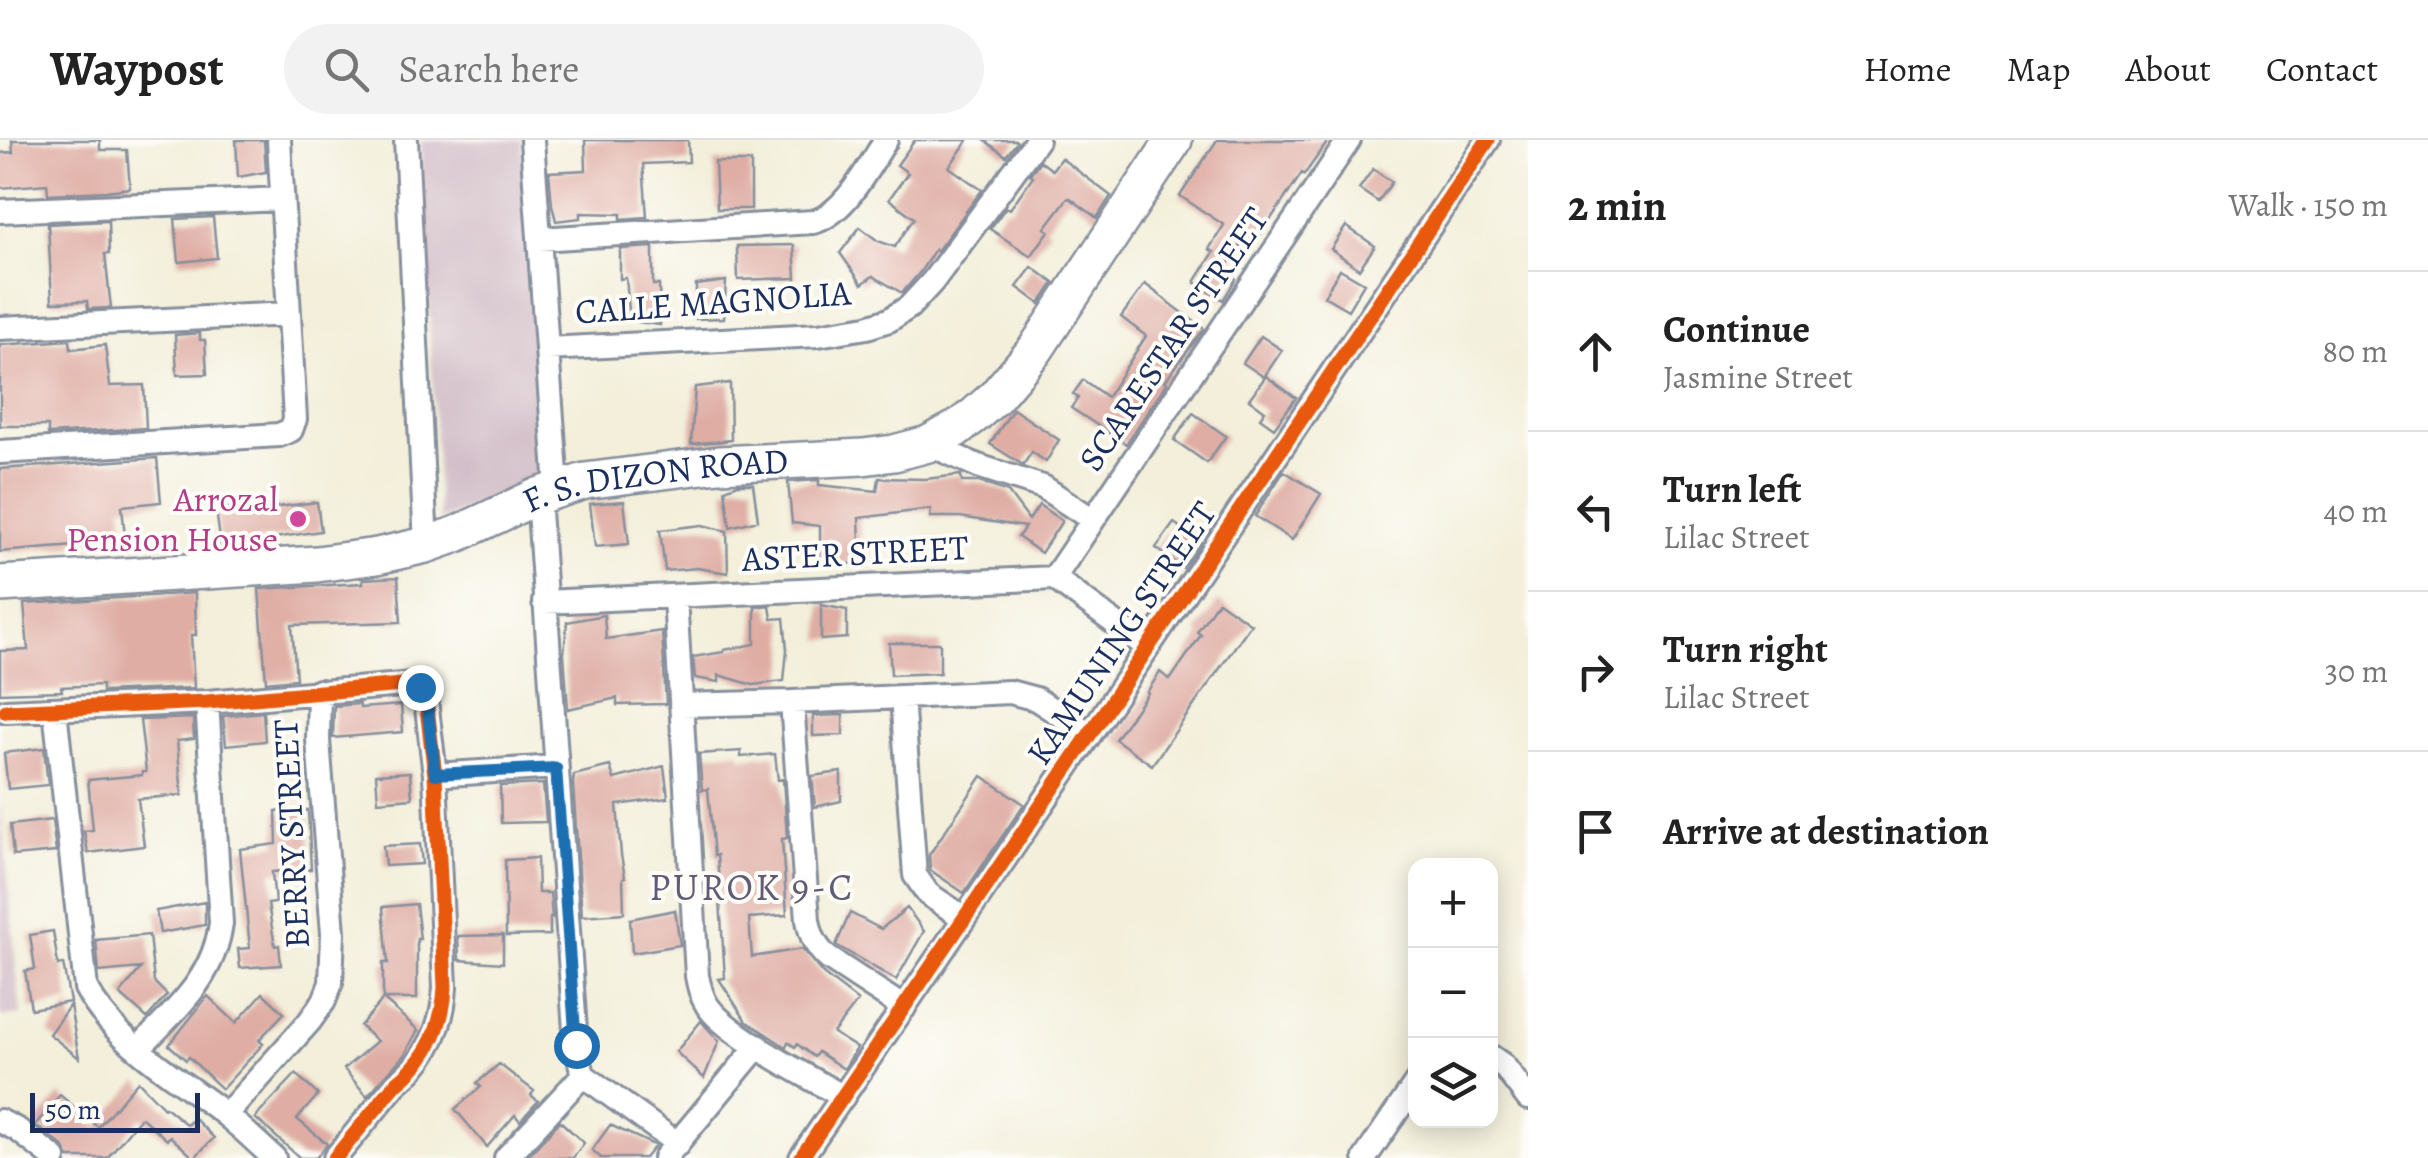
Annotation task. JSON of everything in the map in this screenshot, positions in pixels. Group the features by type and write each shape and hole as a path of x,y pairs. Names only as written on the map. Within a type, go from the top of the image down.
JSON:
{"main road":[{"name":"F. S. DIZON ROAD","path":"0,584 317,564 377,556 458,534 547,492 625,474 719,464 862,457 928,444 976,414 1035,350 1174,140"}],"street":[{"path":"0,452 279,435 291,430 295,419 279,140"},
{"path":"406,140 426,545"},
{"path":"532,140 546,349 544,602 576,1045 583,1076 672,1151 758,1046"},
{"path":"539,239 824,219 846,199 886,140"},
{"name":"CALLE MAGNOLIA","path":"546,349 818,335 867,328 889,320 909,307 933,281 1037,140"},
{"name":"SCARESTAR STREET","path":"1054,578 1349,140"},
{"name":"KAMUNING STREET","path":"800,1158 1488,140"},
{"path":"0,211 282,199"},
{"path":"0,328 289,314"},
{"path":"928,444 1044,488 1093,520"},
{"path":"1054,578 1148,647"},
{"name":"ASTER STREET","path":"544,602 1054,578"},
{"path":"676,596 700,992 704,1002 726,1025 844,1097"},
{"path":"6,711 208,702 413,684 424,692 435,774 445,987 440,1024 434,1040 408,1075 396,1084 335,1158"},
{"name":"BERRY STREET","path":"226,1115 309,1022 331,983 333,933 318,740 319,691"},
{"path":"682,704 1010,692 1036,699 1090,734"},
{"path":"902,697 915,875 928,894 964,918"},
{"path":"138,1049 204,976 219,941 208,702"},
{"path":"792,702 811,936 828,958 904,1008"},
{"path":"56,710 86,988 94,1004 138,1049 226,1115 274,1158"},
{"path":"435,774 556,768"},
{"path":"1498,1062 1528,1098"},
{"path":"506,1158 583,1076"},
{"path":"1365,1158 1408,1095"},
{"path":"0,1121 54,1158"}],"shaded area":[{"path":"421,140 522,140 543,473 439,521"},
{"path":"0,797 21,1015 0,1017"}],"building":[{"path":"12,140 100,140 100,150 127,150 130,188 48,194 47,184 0,188 0,153 13,152"},
{"path":"236,140 264,140 266,172 238,177"},
{"path":"585,140 688,140 689,162 643,164 647,217 621,219 621,214 581,213 581,218 556,221 549,172 586,170"},
{"path":"915,140 968,140 949,167 982,190 902,293 873,276 862,284 840,253 860,227 878,241 895,247 914,218 889,199 908,173 897,165"},
{"path":"984,140 1015,140 1017,142 1006,156"},
{"path":"1217,140 1329,140 1258,238 1249,232 1223,271 1236,279 1223,300 1195,282 1214,252 1209,249 1224,225 1180,196"},
{"path":"1061,158 1111,196 1097,218 1067,199 1045,228 1049,231 1031,256 990,229 1006,207 1010,209 1040,161 1052,170"},
{"path":"715,162 751,162 751,209 717,209"},
{"path":"1373,169 1392,182 1378,202 1359,189"},
{"path":"213,217 217,258 179,262 175,219"},
{"path":"108,221 109,254 105,254 111,308 88,309 87,301 52,302 48,224"},
{"path":"1346,226 1375,246 1359,269 1331,249"},
{"path":"794,245 796,278 738,280 737,246"},
{"path":"653,247 653,285 659,285 660,325 630,321 626,278 620,279 620,249"},
{"path":"1032,267 1054,283 1040,304 1017,287"},
{"path":"1340,269 1364,283 1348,310 1324,296"},
{"path":"726,281 724,318 696,319 696,285"},
{"path":"1145,284 1204,329 1165,381 1126,444 1071,408 1078,398 1073,394 1083,380 1107,397 1146,336 1121,317"},
{"path":"200,333 200,340 205,340 207,374 177,375 175,335"},
{"path":"1261,336 1282,350 1264,377 1243,363"},
{"path":"70,340 71,349 105,345 110,386 144,385 146,428 48,434 48,426 0,426 0,345"},
{"path":"1266,376 1296,398 1274,428 1260,418 1265,411 1249,399"},
{"path":"730,383 731,440 691,444 695,387"},
{"path":"1013,409 1059,440 1046,462 1032,452 1023,465 990,444"},
{"path":"1193,413 1226,436 1207,463 1174,440"},
{"path":"157,458 161,502 122,506 125,537 0,552 0,469"},
{"path":"1284,471 1321,494 1292,540 1255,516"},
{"path":"961,475 962,482 979,482 1008,492 1029,520 1039,505 1062,521 1041,553 1018,537 1025,527 960,517 930,517 931,509 859,518 861,564 820,563 820,526 792,523 788,482 819,480 819,485 877,491 879,478"},
{"path":"753,484 758,520 730,527 725,489"},
{"path":"624,501 629,544 595,547 590,504"},
{"path":"317,502 321,531 221,546 216,510 261,503 262,509"},
{"path":"1174,523 1201,542 1183,568 1156,548"},
{"path":"702,525 727,531 728,573 697,568 665,571 660,530"},
{"path":"398,577 401,622 292,625 296,679 266,682 259,589"},
{"path":"195,593 196,635 191,635 194,688 102,692 102,685 0,693 0,651 28,650 24,604"},
{"path":"1218,601 1251,624 1152,765 1115,739 1160,672 1170,680 1201,635 1197,632"},
{"path":"821,605 847,610 847,638 821,640"},
{"path":"770,606 772,619 784,618 784,681 753,685 719,675 719,682 695,678 693,657 755,644 755,607"},
{"path":"604,615 606,639 662,631 666,704 617,705 617,698 568,709 564,654 567,622"},
{"path":"889,643 940,643 940,673 891,675"},
{"path":"359,704 360,708 401,705 403,732 333,738 334,706"},
{"path":"263,712 265,741 226,745 223,716"},
{"path":"843,715 843,735 813,736 813,716"},
{"path":"193,718 194,739 177,741 182,795 138,799 144,846 88,853 84,831 93,830 88,780 146,772 140,720"},
{"path":"44,748 48,785 8,789 4,753"},
{"path":"741,751 741,757 775,754 778,780 783,779 787,838 782,839 787,915 749,918 752,957 802,949 823,974 858,1001 833,1033 857,1048 844,1069 818,1052 814,1057 797,1044 795,1047 788,1042 786,1047 746,1021 719,979 725,978 717,855 714,856 708,789 702,790 699,754"},
{"path":"610,766 614,779 664,766 668,798 617,805 625,877 624,913 582,916 574,775"},
{"path":"410,772 412,798 378,801 376,774"},
{"path":"841,772 841,801 815,807 812,776"},
{"path":"982,776 1024,804 964,893 930,870 929,855"},
{"path":"543,784 546,822 501,823 500,786"},
{"path":"308,810 311,869 272,872 275,903 268,904 281,965 240,968 238,949 250,948 240,849 277,844 276,811"},
{"path":"52,820 56,852 13,856 10,825"},
{"path":"420,844 422,864 385,866 383,846"},
{"path":"537,858 538,893 550,893 550,935 506,936 505,860"},
{"path":"205,902 205,925 160,933 156,911"},
{"path":"416,904 420,939 417,999 383,999 383,963 388,963 383,907"},
{"path":"907,908 924,931 896,980 836,945 850,913 881,929"},
{"path":"675,910 680,945 632,953 630,919"},
{"path":"53,931 58,965 63,964 70,1002 31,1009 25,971 35,969 30,935"},
{"path":"149,935 154,982 167,995 147,1018 120,994 141,968 99,972 96,940"},
{"path":"503,935 503,963 459,960 458,936"},
{"path":"263,993 284,1013 259,1040 263,1044 222,1089 189,1057 186,1060 169,1045 208,996 236,1023"},
{"path":"383,999 418,1030 405,1054 367,1096 344,1069 377,1041 360,1026"},
{"path":"70,1005 79,1058 49,1034"},
{"path":"701,1021 719,1041 704,1078 676,1052"},
{"path":"499,1064 534,1091 531,1095 538,1101 520,1121 515,1115 487,1147 455,1109 481,1087 477,1083"},
{"path":"296,1074 318,1095 297,1119 327,1144 316,1158 300,1158 255,1118"},
{"path":"138,1081 164,1108 187,1125 194,1118 214,1138 194,1158 141,1117 107,1158 69,1158 63,1146 35,1125 60,1095 98,1127"},
{"path":"560,1121 584,1143 573,1158 526,1158"},
{"path":"610,1125 655,1146 645,1158 601,1158 592,1150"}],"cycle path":[{"path":"801,1158 1488,140"},
{"path":"6,711 207,702 413,684 425,692 435,775 445,987 441,1015 432,1041 417,1064 335,1158"}],"place":[{"name":"Arrozal Pension House","path":"298,519"}],"district":[{"name":"PUROK 9-C","path":"752,887"}],"route":[{"path":"420,687 427,702 435,774 556,768 576,1045"}]}
